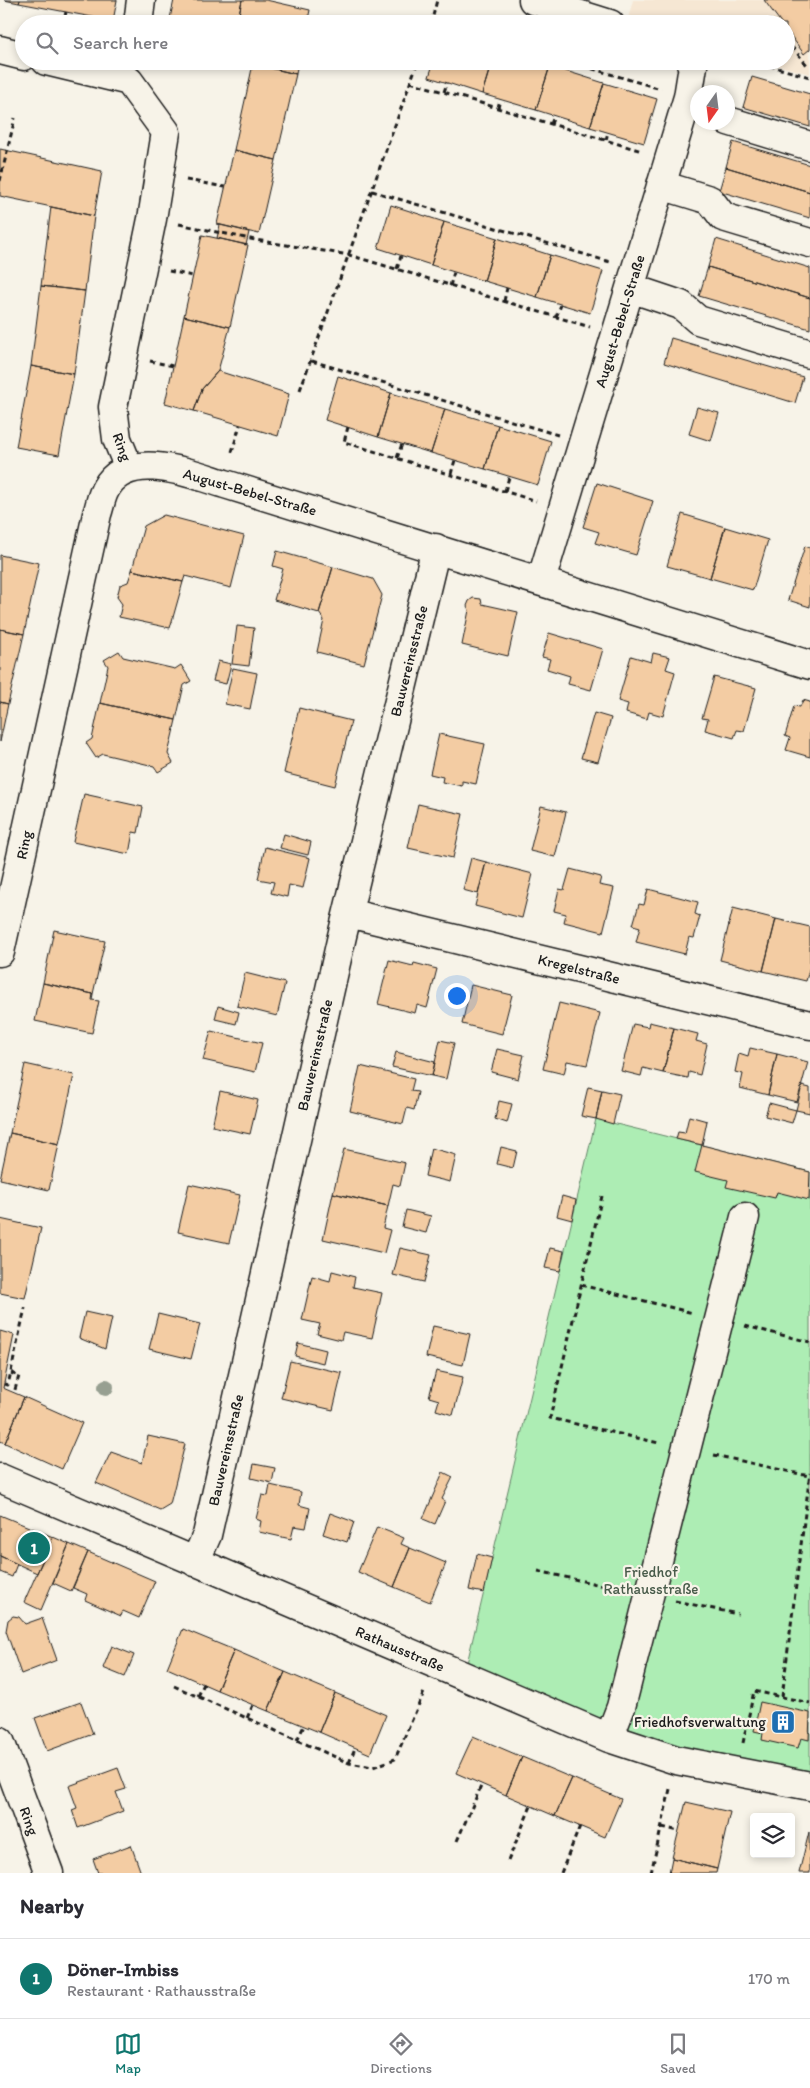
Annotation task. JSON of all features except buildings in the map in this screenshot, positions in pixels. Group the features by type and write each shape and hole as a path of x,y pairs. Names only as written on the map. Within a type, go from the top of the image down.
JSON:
{"street":[{"path":"139,15 141,0"},
{"path":"533,0 581,15"},
{"path":"0,50 15,54"},
{"name":"August-Bebel-Straße","path":"692,85 693,70"},
{"name":"Ring","path":"0,952 9,866 97,514 106,488 114,477 129,468 117,439 113,407 152,219 166,132 131,71"},
{"name":"August-Bebel-Straße","path":"541,581 662,184 690,105"},
{"path":"735,122 810,146"},
{"path":"662,184 710,200 723,217 810,243"},
{"path":"630,288 681,305 698,320 810,354"},
{"name":"August-Bebel-Straße","path":"129,468 151,466 183,472 270,496 810,665"},
{"name":"Bauvereinsstraße","path":"195,1562 207,1535 348,913 436,548"},
{"name":"Kregelstraße","path":"348,913 810,1025"},
{"path":"609,1738 621,1707 745,1217"},
{"name":"Rathausstraße","path":"0,1478 609,1738 676,1760 810,1786"},
{"name":"Ring","path":"0,1741 49,1873"}],"path":[{"path":"434,15 437,0"},
{"path":"795,50 808,65 810,64"},
{"path":"300,390 415,70"},
{"path":"591,70 690,105"},
{"path":"785,70 810,77"},
{"path":"410,82 649,153"},
{"path":"444,92 447,83"},
{"path":"498,108 500,100"},
{"path":"551,124 554,116"},
{"path":"0,182 15,118"},
{"path":"606,140 608,132"},
{"path":"176,178 225,188"},
{"path":"372,191 615,264"},
{"path":"175,223 254,240 349,255 594,329"},
{"path":"396,269 401,256"},
{"path":"166,270 193,276"},
{"path":"450,286 454,272"},
{"path":"504,301 507,288"},
{"path":"556,317 561,305"},
{"path":"146,360 173,366"},
{"path":"312,360 562,436"},
{"path":"232,452 240,425"},
{"path":"348,427 344,442 542,502"},
{"path":"397,458 402,444"},
{"path":"451,474 455,460"},
{"path":"505,491 509,476"},
{"path":"550,1418 602,1196"},
{"path":"4,1384 8,1385 25,1308"},
{"path":"11,1373 19,1376 14,1393"},
{"path":"782,1697 810,1473"},
{"path":"198,1696 204,1684"},
{"path":"174,1686 348,1763 374,1767 395,1759 425,1690"},
{"path":"743,1743 754,1691 810,1703"},
{"path":"247,1718 253,1705"},
{"path":"297,1740 304,1726"},
{"path":"348,1763 355,1748"},
{"path":"456,1842 482,1784"},
{"path":"651,1873 670,1789"},
{"path":"508,1861 531,1806"},
{"path":"561,1873 580,1826"},
{"path":"662,1827 679,1830"}],"shaded area":[{"path":"633,0 810,0 810,74 795,70 795,15 629,15"}],"green space":[{"name":"Friedhof Rathausstraße","path":"596,1119 810,1172 810,1786 676,1760 464,1676"}],"place":[{"name":"Döner-Imbiss","path":"34,1548"},
{"name":"Friedhofsverwaltung","path":"783,1722"}]}
